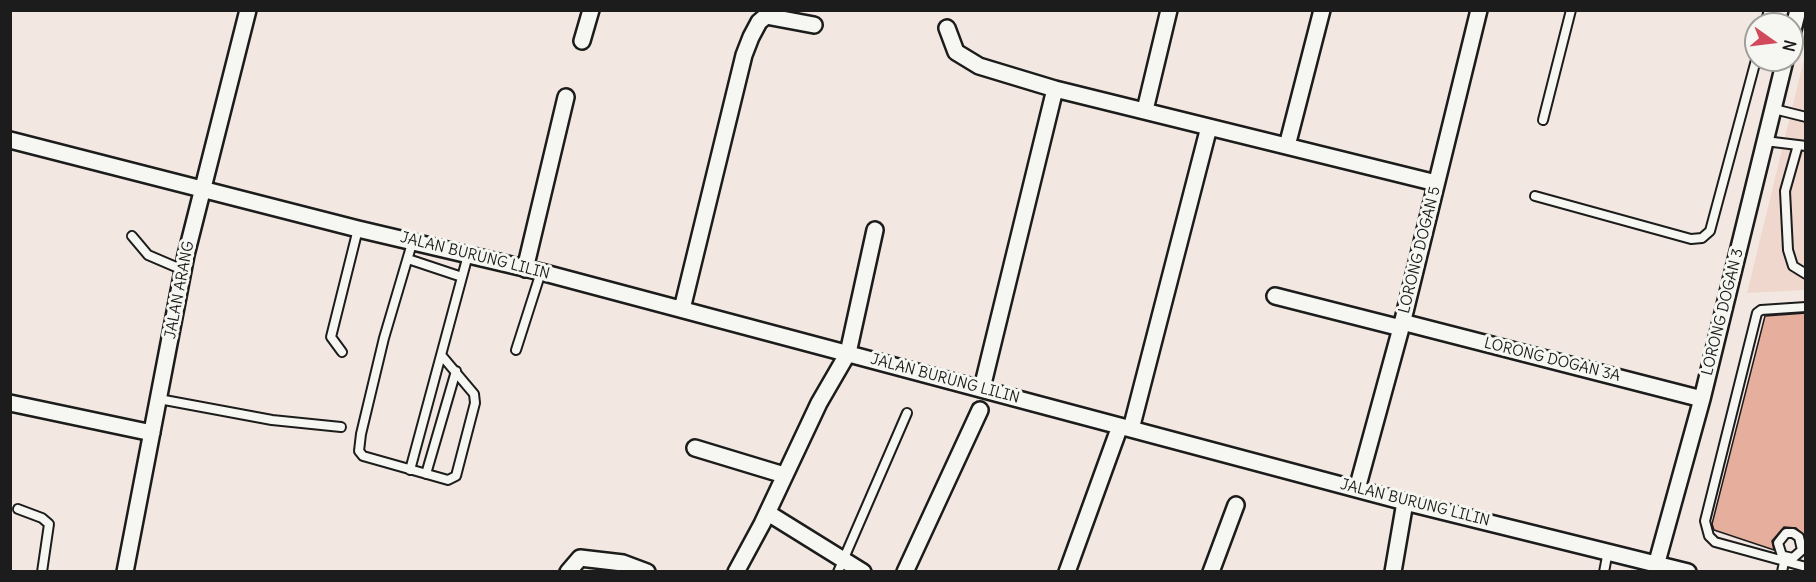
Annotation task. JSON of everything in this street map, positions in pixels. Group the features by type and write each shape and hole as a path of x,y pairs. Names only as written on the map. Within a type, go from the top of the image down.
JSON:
{"street":[{"name":"JALAN ARANG","path":"125,572 183,270 248,10"},
{"path":"582,41 591,10"},
{"path":"1145,110 1169,10"},
{"path":"1287,146 1322,10"},
{"name":"LORONG DOGAN 5","path":"1357,489 1401,325 1479,10"},
{"path":"682,309 744,55 751,37 759,22 766,16 814,25"},
{"path":"947,28 956,52 964,59 1055,89 1436,183"},
{"name":"LORONG DOGAN 3","path":"1657,562 1702,399 1782,72"},
{"path":"982,388 1055,89"},
{"path":"525,268 566,97"},
{"path":"1067,572 1125,428 1209,127"},
{"name":"JALAN BURUNG LILIN","path":"10,140 358,229 413,240 541,272 1405,502 1657,562 1688,572"},
{"path":"736,572 768,513 819,403 848,353 875,230"},
{"name":"LORONG DOGAN 3A","path":"1275,296 1702,399"},
{"path":"10,403 152,433"},
{"path":"905,572 980,410"},
{"path":"695,448 784,475"},
{"path":"1393,572 1405,502"},
{"path":"1211,572 1236,505"},
{"path":"768,513 841,565 862,572"},
{"path":"568,572 580,558 623,563 647,572"}],"lane":[{"path":"1543,120 1571,10"},
{"path":"1535,196 1691,239 1702,238 1710,231 1753,72"},
{"path":"1774,109 1806,117"},
{"path":"1765,141 1802,145 1785,191 1788,250 1792,266 1806,274"},
{"path":"342,352 331,337 358,229"},
{"path":"132,236 148,255 183,270"},
{"path":"413,240 384,338 358,451 363,456 448,480 456,476 475,403 474,394 442,356"},
{"path":"410,470 468,255"},
{"path":"408,259 462,277"},
{"path":"516,350 541,272"},
{"path":"1806,307 1761,310 1757,313 1705,521 1709,536 1715,542 1806,567"},
{"path":"426,474 456,371"},
{"path":"159,399 272,420 341,427"},
{"path":"841,565 907,413"},
{"path":"18,509 42,518 49,524 42,572"},
{"path":"1782,572 1783,559 1778,543 1780,537 1793,533 1802,543 1796,563"},
{"path":"1604,572 1608,551"}],"shaded area":[{"path":"1805,55 1805,290 1747,293 1801,72 1804,72"}],"building":[{"path":"1806,313 1806,538 1796,528 1784,527 1772,541 1774,550 1714,530 1712,524 1765,316"}]}
